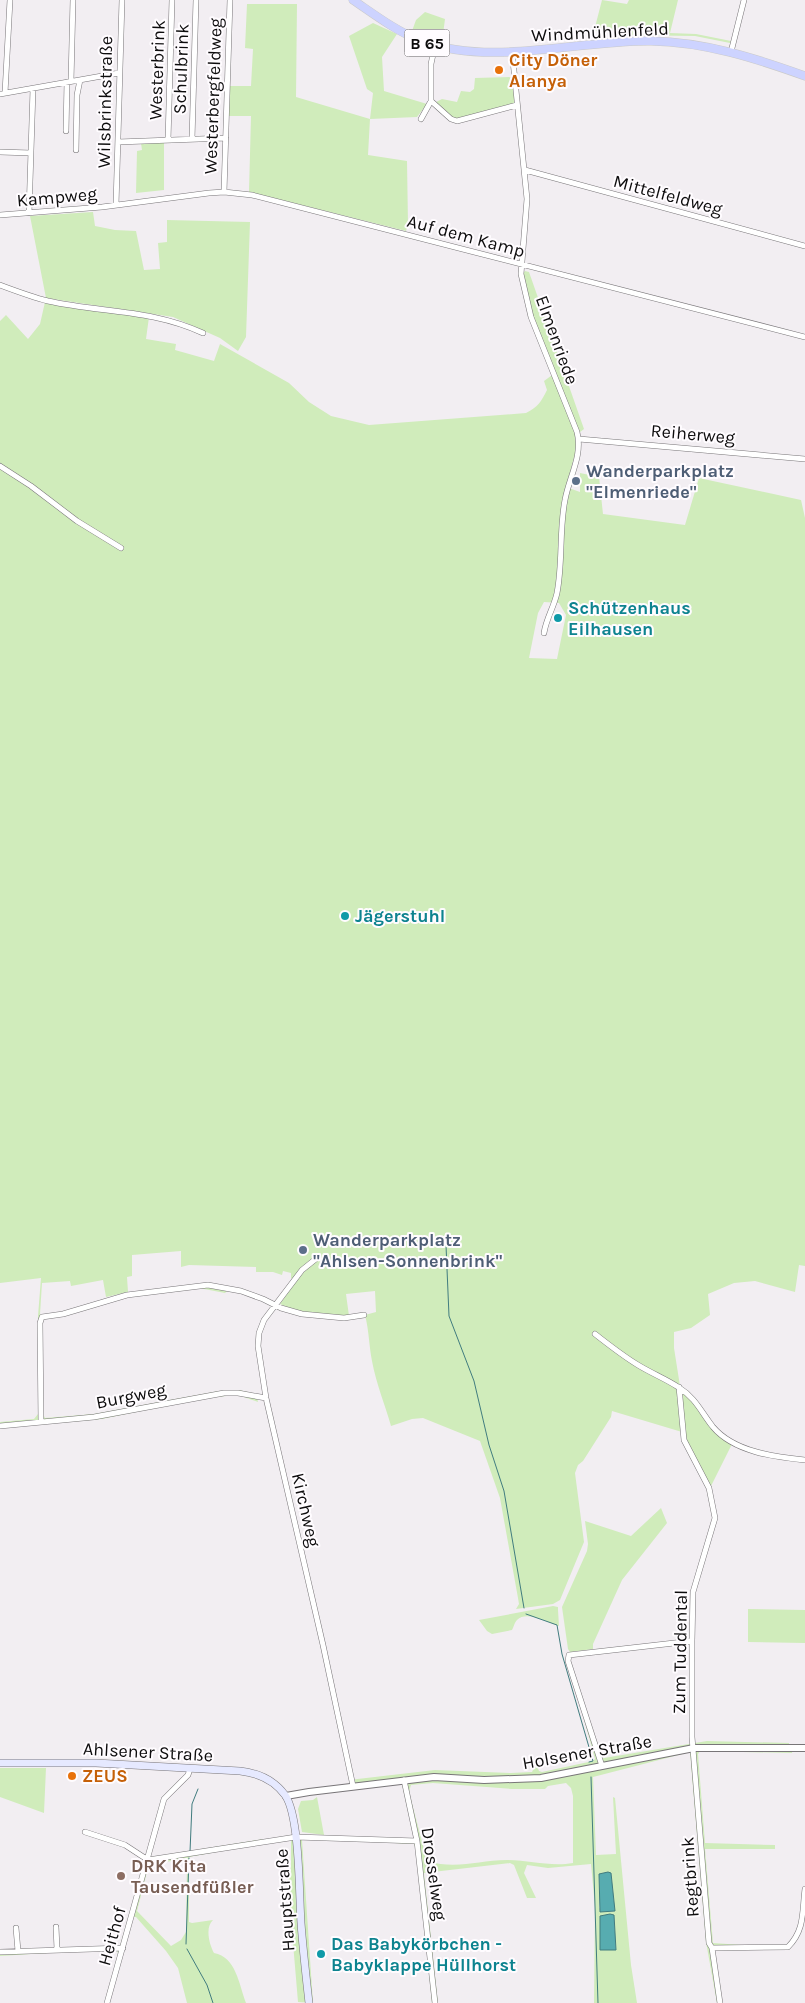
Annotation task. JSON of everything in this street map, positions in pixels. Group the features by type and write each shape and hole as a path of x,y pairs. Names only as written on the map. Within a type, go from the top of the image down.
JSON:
{"main road":[{"name":"B 65","path":"353,0 399,31 435,45 463,50 512,51"},
{"name":"Windmühlenfeld","path":"512,51 620,42 650,41 689,44 731,52 805,76"},
{"name":"Ahlsener Straße","path":"0,1763 96,1763 240,1771 258,1774 286,1796"},
{"name":"Hauptstraße","path":"286,1796 293,1814 296,1837 301,1931 309,2003"}],"street":[{"path":"10,0 3,94 120,73"},
{"path":"66,131 73,0"},
{"name":"Wilsbrinkstraße","path":"116,205 122,0"},
{"name":"Westerbrink","path":"168,140 172,0"},
{"name":"Schulbrink","path":"192,139 196,0"},
{"name":"Westerbergfeldweg","path":"224,192 230,0"},
{"path":"731,52 744,0"},
{"path":"421,119 431,101 431,64 435,45"},
{"name":"Elmenriede","path":"512,51 527,199 521,274 531,317 578,439 578,457 565,500 557,594 546,621 544,633"},
{"path":"76,150 80,80"},
{"path":"29,213 33,89"},
{"path":"431,101 451,119 458,121 517,105"},
{"path":"118,142 226,138"},
{"path":"0,152 31,153"},
{"name":"Mittelfeldweg","path":"525,170 805,246"},
{"name":"Auf dem Kamp","path":"116,205 224,192 252,195 805,337"},
{"name":"Kampweg","path":"0,215 116,205"},
{"path":"0,285 48,301 162,318 183,324 203,333"},
{"name":"Reiherweg","path":"578,439 805,458"},
{"path":"0,466 31,486 77,521 121,548"},
{"name":"Kirchweg","path":"317,1258 302,1270 264,1320 259,1333 258,1346 266,1398 323,1645 353,1786"},
{"path":"41,1422 40,1323 42,1316 63,1314 114,1297 208,1285 241,1291 302,1314 344,1318 364,1314"},
{"path":"595,1334 636,1364 679,1387 699,1404 716,1430 729,1439 742,1446 772,1456 805,1460"},
{"name":"Zum Tuddental","path":"679,1387 684,1440 709,1488 716,1518 692,1592 694,1748"},
{"name":"Burgweg","path":"0,1426 94,1417 224,1393 238,1393 257,1398 266,1398"},
{"path":"602,1766 568,1661 569,1655 692,1641"},
{"name":"Holsener Straße","path":"286,1796 404,1780 434,1778 484,1780 541,1778 694,1748 805,1748"},
{"name":"Regtbrink","path":"694,1748 709,1943 712,1948 720,2003"},
{"name":"Heithof","path":"107,2003 164,1799 188,1775 190,1769"},
{"name":"Drosselweg","path":"404,1780 417,1841 435,2003"},
{"path":"85,1832 125,1845 148,1860 296,1837 417,1841"},
{"path":"712,1948 788,1947 803,1928 805,1889"},
{"path":"56,1927 57,1949"},
{"path":"16,1928 18,1951"},
{"path":"0,1952 123,1948"}],"green space":[{"path":"602,0 627,4 629,0 678,0 670,33 696,34 731,41 730,43 695,36 623,35 618,30 594,31"},
{"path":"247,4 297,4 296,97 370,119 368,155 407,161 408,225 406,231 249,192 251,116 228,116 230,86 251,86 253,49 245,48"},
{"path":"425,12 445,19 442,42 412,31 416,20"},
{"path":"373,23 397,34 382,57 384,91 427,104 417,117 370,119 373,93 367,89 349,36"},
{"path":"513,77 515,102 512,105 458,119 453,118 436,102 442,99 457,102 461,91 470,92 474,89 475,78"},
{"path":"164,142 164,190 136,193 137,151 142,150 141,143"},
{"path":"93,212 95,226 115,230 136,231 144,270 160,269 158,243 167,242 167,220 250,222 246,337 238,351 220,338 173,317 46,298 30,216"},
{"path":"525,271 529,272 584,429 575,436 577,446 566,487 580,492 580,473 599,477 603,514 685,525 699,478 801,500 805,518 805,1266 799,1265 795,1292 755,1281 734,1283 708,1294 710,1315 691,1328 674,1332 674,1348 680,1386 637,1363 594,1333 592,1335 635,1365 678,1388 682,1432 612,1411 611,1417 583,1461 578,1465 575,1473 584,1542 560,1600 553,1604 516,1609 519,1604 500,1498 480,1441 423,1418 412,1419 391,1426 374,1369 365,1315 376,1312 375,1291 346,1294 349,1316 305,1312 280,1304 295,1282 291,1278 291,1273 283,1271 282,1275 273,1272 256,1272 256,1267 189,1265 181,1267 181,1251 132,1255 132,1276 127,1277 128,1292 106,1297 103,1280 71,1286 70,1281 42,1283 40,1314 43,1318 41,1324 43,1414 45,1418 94,1414 219,1391 239,1390 256,1394 258,1402 238,1395 204,1398 102,1419 0,1428 0,1422 34,1419 38,1414 38,1316 41,1278 0,1283 0,321 6,315 28,339 40,324 45,302 149,317 146,339 176,344 175,350 214,361 220,344 289,383 309,402 331,416 369,425 526,413 534,409 541,401 547,390 544,381 555,373 532,316 523,274","holes":["544,602 559,603 566,615 557,659 529,658 538,613"]},
{"path":"208,1286 229,1289 225,1293 199,1288 128,1296 63,1316 43,1318 63,1315 128,1295"},
{"path":"681,1390 689,1397 707,1422 732,1444 711,1486 685,1438"},
{"path":"661,1508 667,1523 622,1580 593,1644 593,1649 570,1652 562,1607 587,1551 585,1521 631,1536"},
{"path":"553,1606 558,1607 559,1626 538,1618 526,1616 521,1617 515,1622 512,1630 492,1634 487,1631 479,1620"},
{"path":"748,1609 805,1610 805,1643 748,1642"},
{"path":"576,1691 598,1759 707,1741 789,1743 789,1745 793,1745 792,1753 700,1751 698,1754 705,1843 775,1845 775,1849 705,1849 713,1943 742,1945 742,1949 715,1948 713,1951 722,2003 717,2003 706,1942 690,1752 593,1777 596,1855 616,1854 613,1797 615,1798 631,1965 637,2003 594,2003 595,1907 591,1864 548,1868 527,1865 524,1873 536,1898 527,1898 514,1865 510,1863 424,1873 438,2003 432,2003 417,1852 414,1844 394,1843 394,1839 414,1838 402,1784 351,1789 349,1780 435,1770 532,1772 536,1764 539,1771 542,1772 593,1761 595,1759","holes":["433,1783 512,1789 545,1789 548,1786 566,1783 571,1788 573,1796 573,1863 556,1864 496,1860 448,1865 427,1861 409,1792 411,1785","611,1873 614,1911 605,1912 599,1908 599,1874","614,1916 616,1950 600,1950 600,1945"]},
{"path":"0,1768 46,1768 44,1813 0,1797"},
{"path":"317,1797 324,1835 302,1832 298,1809 301,1801 313,1800"},
{"path":"264,1839 265,1843 189,1857 189,1922 213,1920 208,1931 212,1949 214,1953 227,1960 236,1972 246,2003 187,2003 178,1968 166,1951 136,1917 133,1917 109,2003 105,2003 118,1954 117,1950 0,1956 0,1952 120,1946 146,1858","holes":["187,1858 186,1932 181,1940 171,1946 137,1911 150,1865"]},
{"path":"291,1840 302,1840 313,2003 298,2002 288,1884 291,1866"}],"water":[{"path":"611,1873 615,1911 600,1912 599,1874"},
{"path":"614,1915 616,1950 600,1950 600,1916"}],"waterway":[{"path":"446,1245 449,1316 474,1381 489,1445 504,1491 524,1608"},
{"path":"526,1614 557,1625 562,1654 593,1761 589,1762"},
{"path":"591,1777 598,2003"},
{"path":"190,1852 192,1804 198,1789"},
{"path":"186,1944 189,1858"},
{"path":"187,1949 207,1985 213,2003"}],"place":[{"name":"City Döner Alanya","path":"499,70"},
{"name":"Wanderparkplatz \"Elmenriede\"","path":"576,481"},
{"name":"Schützenhaus Eilhausen","path":"558,618"},
{"name":"Jägerstuhl","path":"345,916"},
{"name":"Wanderparkplatz \"Ahlsen-Sonnenbrink\"","path":"303,1250"},
{"name":"ZEUS","path":"72,1776"},
{"name":"DRK Kita Tausendfüßler","path":"121,1876"},
{"name":"Das Babykörbchen - Babyklappe Hüllhorst","path":"321,1954"}]}
